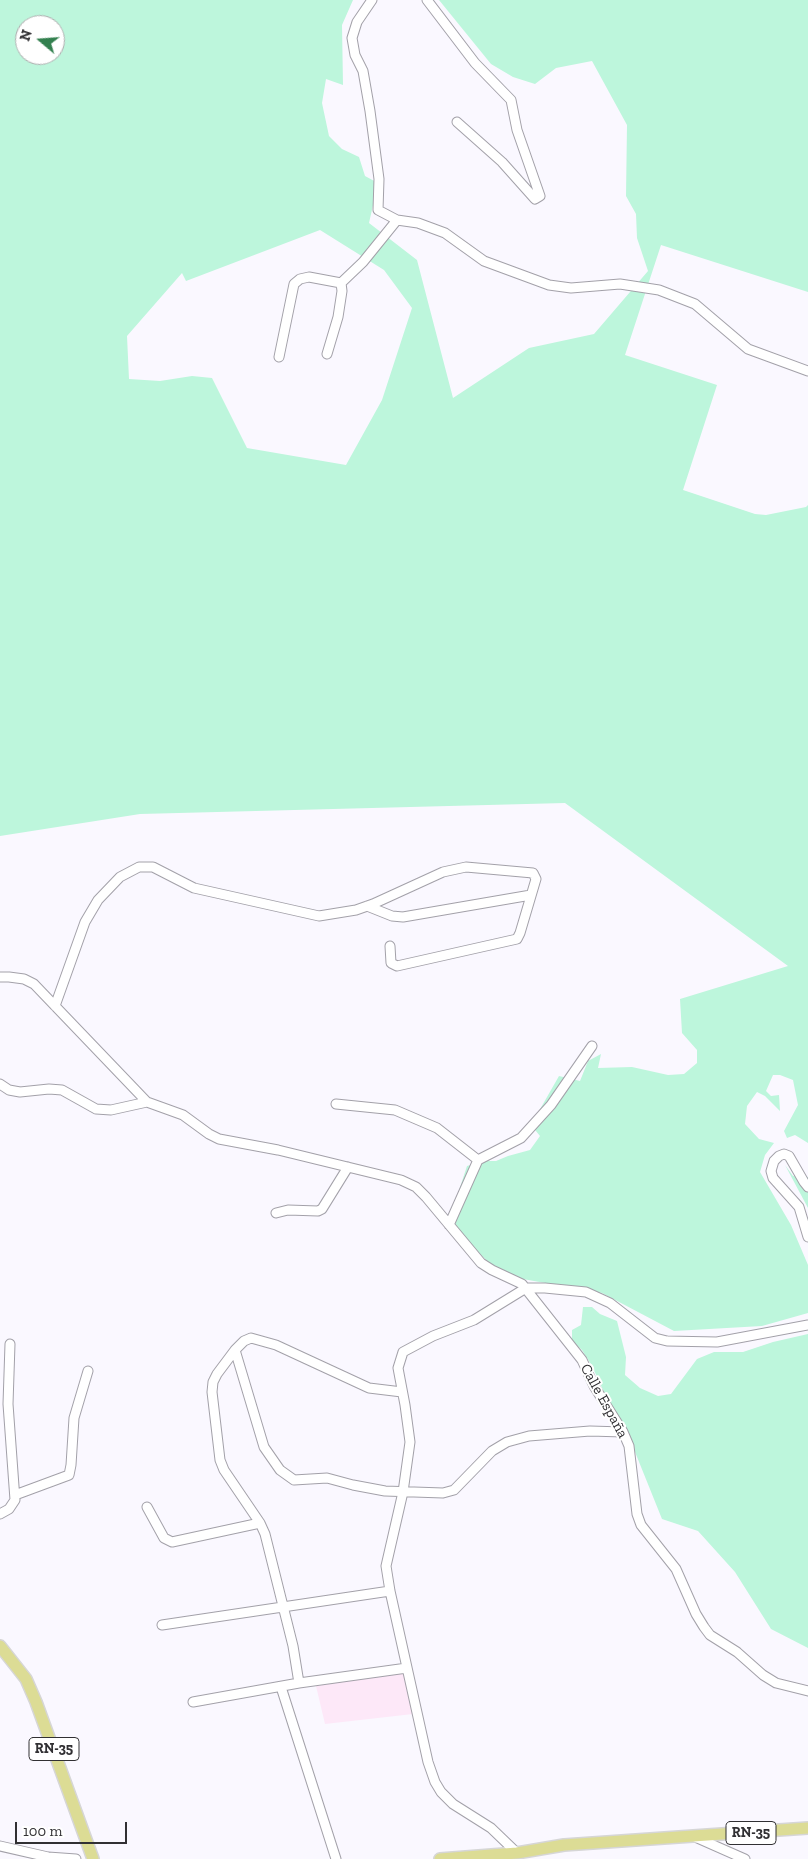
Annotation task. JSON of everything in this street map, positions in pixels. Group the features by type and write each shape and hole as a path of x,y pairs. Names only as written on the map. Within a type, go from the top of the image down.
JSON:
{"main road":[{"name":"RN-35","path":"0,1646 26,1679 94,1859"},
{"name":"RN-35","path":"440,1859 517,1853 564,1845 808,1828"}],"street":[{"path":"372,0 357,22 352,38 354,55 363,71 370,111 378,179 378,210 397,220 418,223 445,233 484,261 549,285 571,288 620,284 659,290 695,304 748,349 808,371"},
{"path":"427,0 475,63 511,100 517,130 540,196 535,199 502,162 457,122"},
{"path":"341,283 363,262 397,220"},
{"path":"279,357 294,284 300,279 310,277 341,283"},
{"path":"327,354 338,317 342,291 341,283"},
{"path":"55,1006 85,922 98,900 120,878 140,867 153,867 194,888 319,916 356,910 443,872 466,867 533,873 536,879 517,939 397,966 392,963 390,946"},
{"path":"367,906 392,916 403,917 531,895"},
{"path":"0,977 24,980 34,984 147,1102 183,1115 219,1139 278,1150 348,1167 401,1180 416,1187 481,1263 516,1280 526,1288"},
{"path":"449,1225 478,1160 521,1138 550,1104 592,1046"},
{"path":"0,1084 9,1090 20,1092 49,1089 62,1090 96,1109 111,1110 147,1102"},
{"path":"336,1104 395,1110 437,1128 478,1160"},
{"path":"808,1187 789,1156 784,1154 774,1161 771,1170 773,1178 799,1207 808,1237"},
{"path":"276,1212 288,1210 318,1211 322,1208 348,1167"},
{"path":"517,1853 491,1828 453,1804 441,1792 435,1782 428,1762 390,1591 387,1559 404,1492 410,1442 398,1368 403,1352 433,1336 474,1320 526,1288 586,1292 610,1303 655,1338 667,1341 717,1342 808,1324"},
{"name":"Calle España","path":"526,1288 582,1360 594,1386 623,1432 629,1446 637,1514 641,1525 676,1569 696,1614 704,1627 710,1635 737,1652 769,1679 776,1683 808,1690"},
{"path":"299,1683 293,1646 265,1534 260,1523 224,1470 220,1460 212,1392 213,1382 236,1350 244,1341 251,1338 276,1345 369,1388 402,1392"},
{"path":"0,1514 13,1505 15,1495 8,1404 10,1344"},
{"path":"236,1350 264,1447 286,1476 294,1480 327,1478 370,1488 404,1492 443,1493 454,1490 492,1451 506,1442 529,1436 590,1430 623,1432"},
{"path":"15,1495 69,1475 74,1418 88,1371"},
{"path":"147,1507 164,1538 172,1542 260,1523"},
{"path":"162,1625 390,1591"},
{"path":"193,1702 299,1683 407,1668"},
{"path":"281,1687 336,1859"},
{"path":"695,1836 745,1859"},
{"path":"0,1846 48,1858 76,1859"}],"shaded area":[{"path":"405,1672 413,1714 325,1724 316,1686"}],"green space":[{"path":"0,0 353,0 342,25 343,85 326,79 322,103 329,136 342,149 359,157 365,176 378,183 369,223 417,260 453,398 529,348 594,334 648,271 637,238 636,214 626,196 627,125 592,61 556,68 535,84 513,77 491,64 439,0 808,0 808,292 661,245 625,355 717,385 683,490 755,514 766,515 808,505 808,1143 795,1135 787,1138 784,1131 798,1105 793,1080 780,1075 773,1075 766,1091 771,1096 779,1095 780,1111 765,1096 757,1092 747,1106 745,1124 759,1139 774,1143 765,1155 760,1172 791,1225 808,1265 808,1313 762,1326 674,1331 602,1293 517,1278 492,1266 474,1248 450,1218 467,1166 485,1161 496,1161 530,1150 540,1136 531,1125 559,1076 580,1081 588,1061 601,1054 598,1068 632,1067 668,1075 684,1074 697,1063 697,1050 682,1033 680,999 788,966 565,803 140,814 0,836","holes":["320,230 384,270 412,308 382,400 346,465 247,448 212,378 192,376 160,381 129,379 127,336 182,273 186,281"]},
{"path":"785,1165 793,1176 808,1177 808,1208"},
{"path":"583,1307 592,1307 600,1314 617,1321 626,1357 625,1375 640,1388 658,1396 671,1394 697,1359 714,1352 743,1352 773,1342 808,1334 808,1648 771,1629 735,1572 698,1531 662,1519 631,1442 619,1425 592,1366 582,1350 572,1341 572,1330 581,1325"}]}
